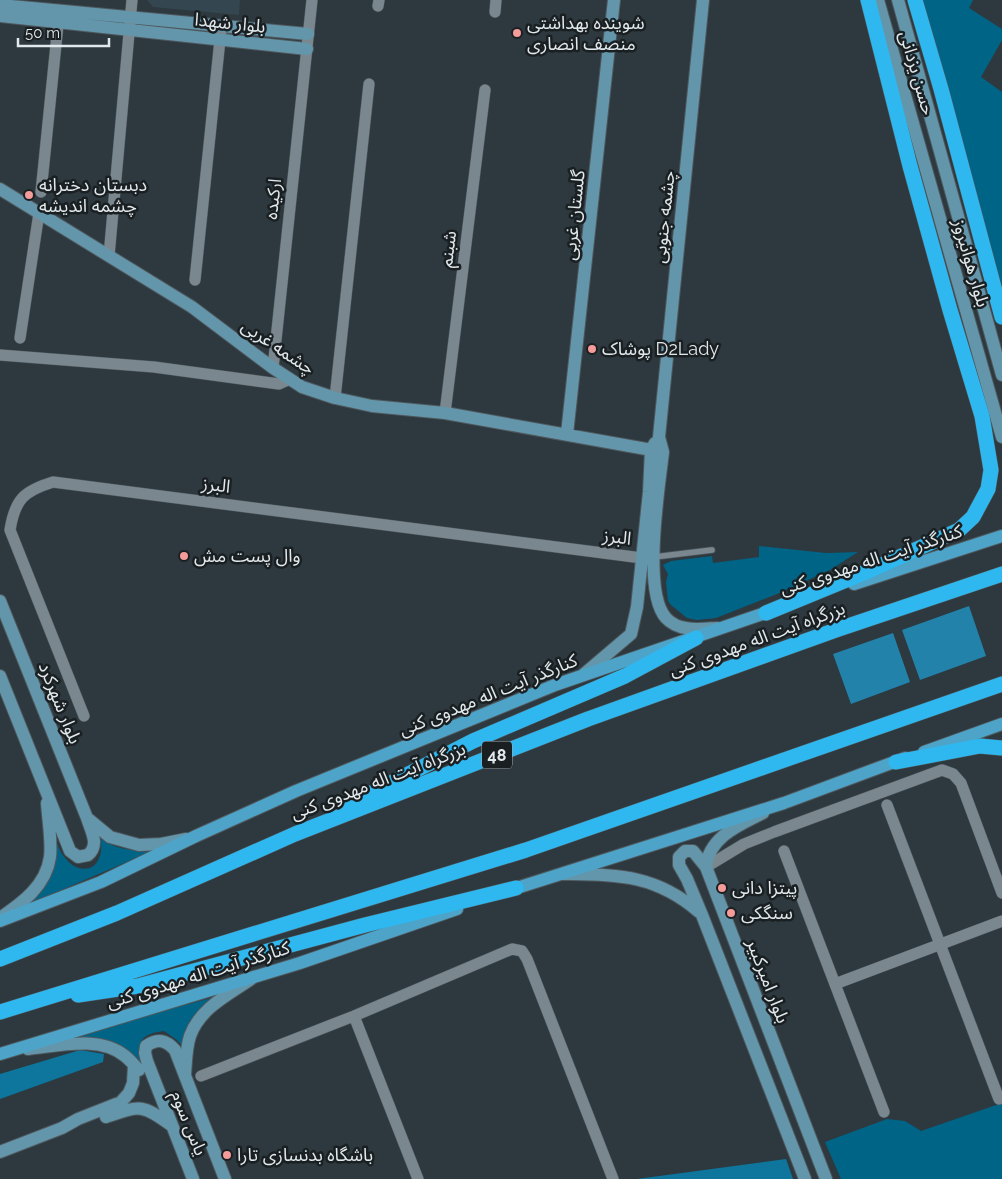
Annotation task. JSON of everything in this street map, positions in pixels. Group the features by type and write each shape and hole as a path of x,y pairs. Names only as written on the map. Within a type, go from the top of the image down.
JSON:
{"highway":[{"path":"868,0 910,166 950,310 998,467 1002,473"},
{"path":"915,0 1002,316"},
{"path":"766,613 931,543 959,530 973,518 988,489 991,470 982,416"},
{"name":"بزرگراه آیت اله مهدوی کنی","path":"0,959 117,913 295,834 588,719 836,630 1002,574"},
{"path":"295,834 389,783 473,741 625,676 696,638"},
{"path":"0,1012 30,1001 526,850 1002,684"},
{"path":"896,762 980,746 1002,748"},
{"path":"30,1001 138,986 357,927 516,888"}],"main road":[{"name":"کنارگذر آیت اله مهدوی کنی","path":"0,919 101,882 196,836 315,784 584,675 1002,536"},
{"name":"کنارگذر آیت اله مهدوی کنی","path":"0,1054 329,954 516,888 784,803 1002,724"}],"street":[{"path":"109,256 132,0"},
{"name":"ارکیده","path":"273,368 312,0"},
{"path":"495,12 496,0"},
{"name":"گلستان غربی","path":"567,434 614,0"},
{"name":"چشمه جنوبی","path":"584,675 630,634 647,558 703,0"},
{"name":"حسن یزدانی","path":"878,0 923,156"},
{"name":"حسن یزدانی","path":"898,0 940,151"},
{"name":"بلوار شهدا","path":"0,5 59,16 130,24 220,40 307,49"},
{"name":"بلوار شهدا","path":"0,16 59,16"},
{"path":"41,192 59,16"},
{"name":"بلوار شهدا","path":"130,24 222,26 308,34"},
{"path":"195,280 222,26"},
{"path":"335,398 369,84"},
{"name":"شبنم","path":"446,413 485,90"},
{"name":"بلوار هوانیروز","path":"940,151 1002,375"},
{"name":"بلوار هوانیروز","path":"923,156 1002,437"},
{"name":"چشمه غربی","path":"0,189 192,307 273,368 302,387 335,398 372,406 446,413 657,451"},
{"path":"20,338 39,213"},
{"path":"0,355 154,367 279,384 290,379"},
{"name":"البرز","path":"84,716 10,530 19,500 34,487 53,482 647,558"},
{"name":"چشمه جنوبی","path":"647,558 656,596 665,618 677,626 691,629 725,628"},
{"name":"بلوار شهرکرد","path":"0,601 87,818 95,842 95,847 88,856 78,857 70,851 46,791"},
{"path":"0,676 46,791 50,855 47,870 39,883 24,901 0,919"},
{"path":"706,867 744,844 942,770 953,774 960,783 1002,893"},
{"path":"706,867 706,857 719,839 739,825 784,803"},
{"path":"887,805 999,1098"},
{"path":"87,818 110,837 139,845 161,844 196,836"},
{"path":"706,867 692,851 685,851 679,857 679,864 702,914 805,1179"},
{"path":"784,851 884,1112"},
{"name":"بلوار امیرکبیر","path":"706,867 826,1179"},
{"path":"561,874 605,875 647,882 673,892 702,914"},
{"path":"835,984 1002,921"},
{"path":"201,1076 354,1016 512,949 522,952 527,959 613,1179"},
{"name":"یاس سوم","path":"224,1179 184,1078 190,1038 198,1018 216,1002 255,977"},
{"path":"354,1016 418,1179"},
{"path":"158,1090 145,1053 146,1046 153,1042 161,1040 169,1043 174,1050 184,1078"},
{"name":"یاس سوم","path":"14,1050 92,1044 116,1050 125,1056 158,1090 194,1179"},
{"path":"0,1152 121,1102 129,1093 133,1084 134,1065"},
{"path":"62,1128 78,1126 126,1110 143,1107 172,1125"}],"lane":[{"path":"647,558 712,550"}],"shaded area":[{"path":"147,0 240,0 239,15 153,7"},
{"path":"921,0 973,0 969,8 1002,29 1002,40 981,77 1002,92 1002,286"},
{"path":"759,546 826,553 858,552 830,570 777,594 716,618 697,620 687,618 668,601 666,582 668,574 663,565 671,561 712,556 713,563 759,557"},
{"path":"969,606 986,656 920,680 902,630"},
{"path":"893,633 910,682 851,704 833,654"},
{"path":"54,835 59,848 71,864 85,869 97,863 101,853 101,838 118,847 150,852 24,906 38,893"},
{"path":"223,995 183,1047 164,1031 145,1037 140,1044 139,1050 141,1064 125,1048 117,1044 100,1040 68,1040 147,1015"},
{"path":"80,1050 104,1054 103,1062 0,1099 0,1074"},
{"path":"1002,1103 1002,1179 841,1179 825,1142 887,1119 905,1121 921,1131"},
{"path":"786,1159 793,1179 637,1179"}],"place":[{"name":"شوینده بهداشتی منصف انصاری","path":"517,33"},
{"name":"دبستان دخترانه چشمه اندیشه","path":"29,195"},
{"name":"پوشاک D2Lady","path":"592,349"},
{"name":"وال پست مش","path":"184,556"},
{"name":"پیتزا دانی","path":"722,888"},
{"name":"سنگکی","path":"731,913"},
{"name":"باشگاه بدنسازی تارا","path":"227,1155"}]}
